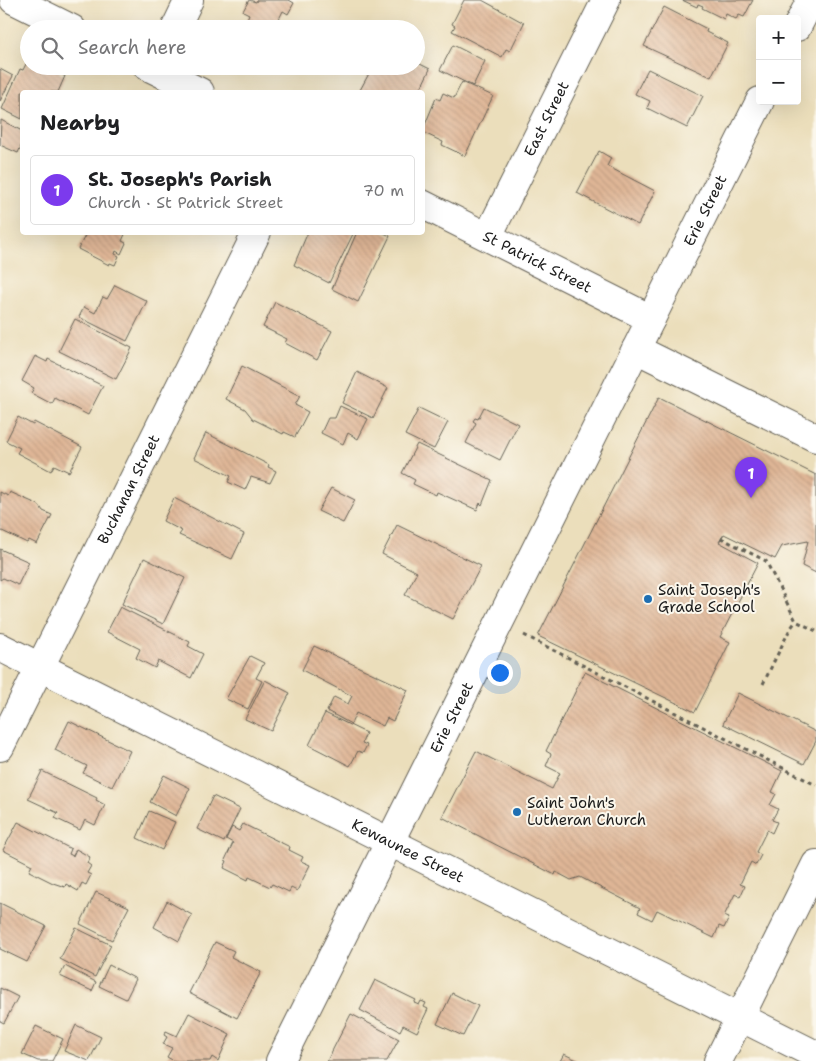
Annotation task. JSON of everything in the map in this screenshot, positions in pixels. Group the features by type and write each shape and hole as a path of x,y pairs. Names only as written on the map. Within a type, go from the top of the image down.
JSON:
{"street":[{"path":"14,0 54,20"},
{"path":"179,20 189,0"},
{"name":"East Street","path":"488,236 606,0"},
{"path":"801,19 811,0"},
{"path":"168,75 196,90"},
{"name":"Erie Street","path":"280,1061 758,105"},
{"name":"St Patrick Street","path":"425,205 651,319"},
{"name":"Buchanan Street","path":"0,747 256,235"},
{"path":"636,348 816,438"},
{"name":"Kewaunee Street","path":"0,647 816,1055"},
{"path":"718,1061 816,864"}],"path":[{"path":"721,538 766,561 796,621 816,631"},
{"path":"763,684 790,629 796,621"},
{"path":"499,622 816,785"}],"building":[{"path":"249,0 256,2 257,0 289,0 294,3 288,14 283,11 278,20 247,20 249,14 243,11"},
{"path":"464,0 482,0 524,23 510,51 506,49 502,57 452,31 455,26 452,24"},
{"path":"682,0 753,0 744,17 739,15 736,19 726,14 724,19 702,8 703,6 698,4 697,7"},
{"path":"664,7 707,29 706,32 728,43 711,77 644,46"},
{"path":"453,45 485,61 473,86 440,70"},
{"path":"425,66 430,69 420,90 360,90 368,75 425,75"},
{"path":"0,69 13,76 0,101"},
{"path":"20,69 20,75 65,76 59,90 20,90 20,118 2,109"},
{"path":"648,69 703,96 687,128 647,108 650,101 635,94"},
{"path":"462,82 493,96 465,156 442,145 443,142 425,133 425,125 436,98 440,100 443,93 454,98"},
{"path":"1,120 20,130 20,148 18,153 0,145"},
{"path":"599,151 611,158 607,166 655,191 638,225 577,193"},
{"path":"85,235 125,235 122,241 126,243 121,254 116,251 115,254 119,256 115,265 110,263 109,265 78,249"},
{"path":"307,235 353,235 329,283 294,265"},
{"path":"356,235 390,236 358,302 332,289"},
{"path":"115,285 147,301 127,341 79,317 84,307 95,313 103,297 107,299"},
{"path":"275,302 332,331 317,360 285,343 287,339 263,327"},
{"path":"75,319 132,348 116,379 59,351"},
{"path":"35,356 47,362 48,359 103,386 88,415 55,398 52,404 31,393 34,388 22,381"},
{"path":"242,366 300,396 295,405 308,412 295,437 284,432 283,434 253,419 245,409 226,399"},
{"path":"357,372 388,388 373,418 342,403"},
{"name":"Saint Joseph's Grade School","path":"659,397 816,475 816,573 802,566 808,541 782,546 775,559 724,534 719,542 758,563 720,637 730,642 695,712 538,636"},
{"path":"340,406 368,419 358,439 348,433 343,444 321,433 328,418 335,418"},
{"path":"484,407 518,424 500,460 466,443 476,423 473,421 475,418 478,419"},
{"path":"419,408 448,422 434,449 405,435"},
{"path":"18,417 33,425 34,422 82,447 69,472 54,465 51,471 17,453 20,448 6,441"},
{"path":"206,433 269,465 268,467 276,471 270,483 251,477 245,490 228,482 231,476 194,458"},
{"path":"417,444 492,480 482,505 480,503 477,510 437,492 436,495 413,484 415,480 402,473"},
{"path":"331,488 355,500 343,523 318,511"},
{"path":"0,492 8,496 10,492 39,505 43,511 52,515 37,544 29,540 27,543 0,530"},
{"path":"174,498 244,534 232,559 179,535 182,531 163,521"},
{"path":"397,525 481,566 453,619 405,595 417,572 382,554"},
{"path":"0,549 29,562 18,585 3,578 0,580"},
{"path":"144,558 185,578 163,624 122,604"},
{"path":"120,607 190,642 188,646 203,654 191,678 158,661 155,668 136,658 140,649 107,632"},
{"path":"314,646 408,690 393,721 387,718 383,726 356,713 351,724 327,711 334,697 348,704 352,696 302,670"},
{"path":"250,656 264,663 256,678 262,681 248,709 226,699"},
{"path":"585,672 782,771 772,792 776,794 770,805 778,809 772,820 777,822 772,833 767,830 756,852 761,855 756,865 751,862 740,884 745,886 740,897 735,894 724,916 729,918 724,928 719,926 714,938 657,910 652,920 638,913 640,908 580,877 571,880 556,872 555,875 442,817 476,751 552,789 560,773 546,766 551,754 546,751"},
{"path":"265,680 290,693 271,731 245,719"},
{"path":"738,693 816,732 816,741 804,764 723,724"},
{"path":"325,713 366,733 362,743 367,745 363,753 358,751 350,766 309,745"},
{"path":"69,721 130,751 112,787 83,773 87,766 55,750"},
{"path":"42,771 97,798 96,800 105,805 95,825 85,820 80,830 55,818 58,813 28,799"},
{"path":"164,775 190,788 176,816 150,802"},
{"path":"213,796 240,809 224,842 197,829"},
{"path":"149,811 175,822 162,850 137,838"},
{"path":"18,822 71,849 69,854 73,856 76,849 90,857 87,863 91,866 87,873 91,875 86,885 82,883 78,891 66,884 65,887 53,883 29,871 32,865 3,850"},
{"path":"243,824 290,847 289,850 303,857 301,861 310,865 297,891 291,888 289,892 272,884 270,887 249,877 248,880 224,868 227,861 225,860 233,843 226,839 232,827 239,831"},
{"path":"96,892 129,907 112,940 80,924"},
{"path":"167,901 192,915 179,941 154,927"},
{"path":"0,903 46,926 27,962 0,949"},
{"path":"76,928 111,945 95,977 60,959"},
{"path":"215,942 234,951 231,957 261,972 237,1018 189,993"},
{"path":"109,965 136,979 126,999 99,986"},
{"path":"65,966 96,982 92,991 60,976"},
{"path":"375,980 416,1000 414,1003 419,1005 421,1001 426,1003 424,1007 428,1009 417,1032 403,1025 400,1031 360,1010"},
{"path":"0,988 18,997 4,1023 0,1021"},
{"path":"452,993 478,1006 463,1036 437,1024"},
{"path":"189,1013 230,1034 218,1061 212,1057 210,1061 174,1061 167,1057 172,1048 163,1044 167,1037 164,1035 166,1031 177,1036"},
{"path":"351,1014 399,1039 387,1061 327,1061"},
{"path":"76,1025 101,1037 89,1061 64,1051"},
{"path":"36,1026 63,1039 52,1061 38,1061 22,1054"},
{"path":"564,1054 579,1061 560,1061"}],"place":[{"name":"St. Joseph's Parish","path":"751,498"},
{"name":"Saint Joseph's Grade School","path":"648,599"},
{"name":"Saint John's Lutheran Church","path":"517,812"}]}
